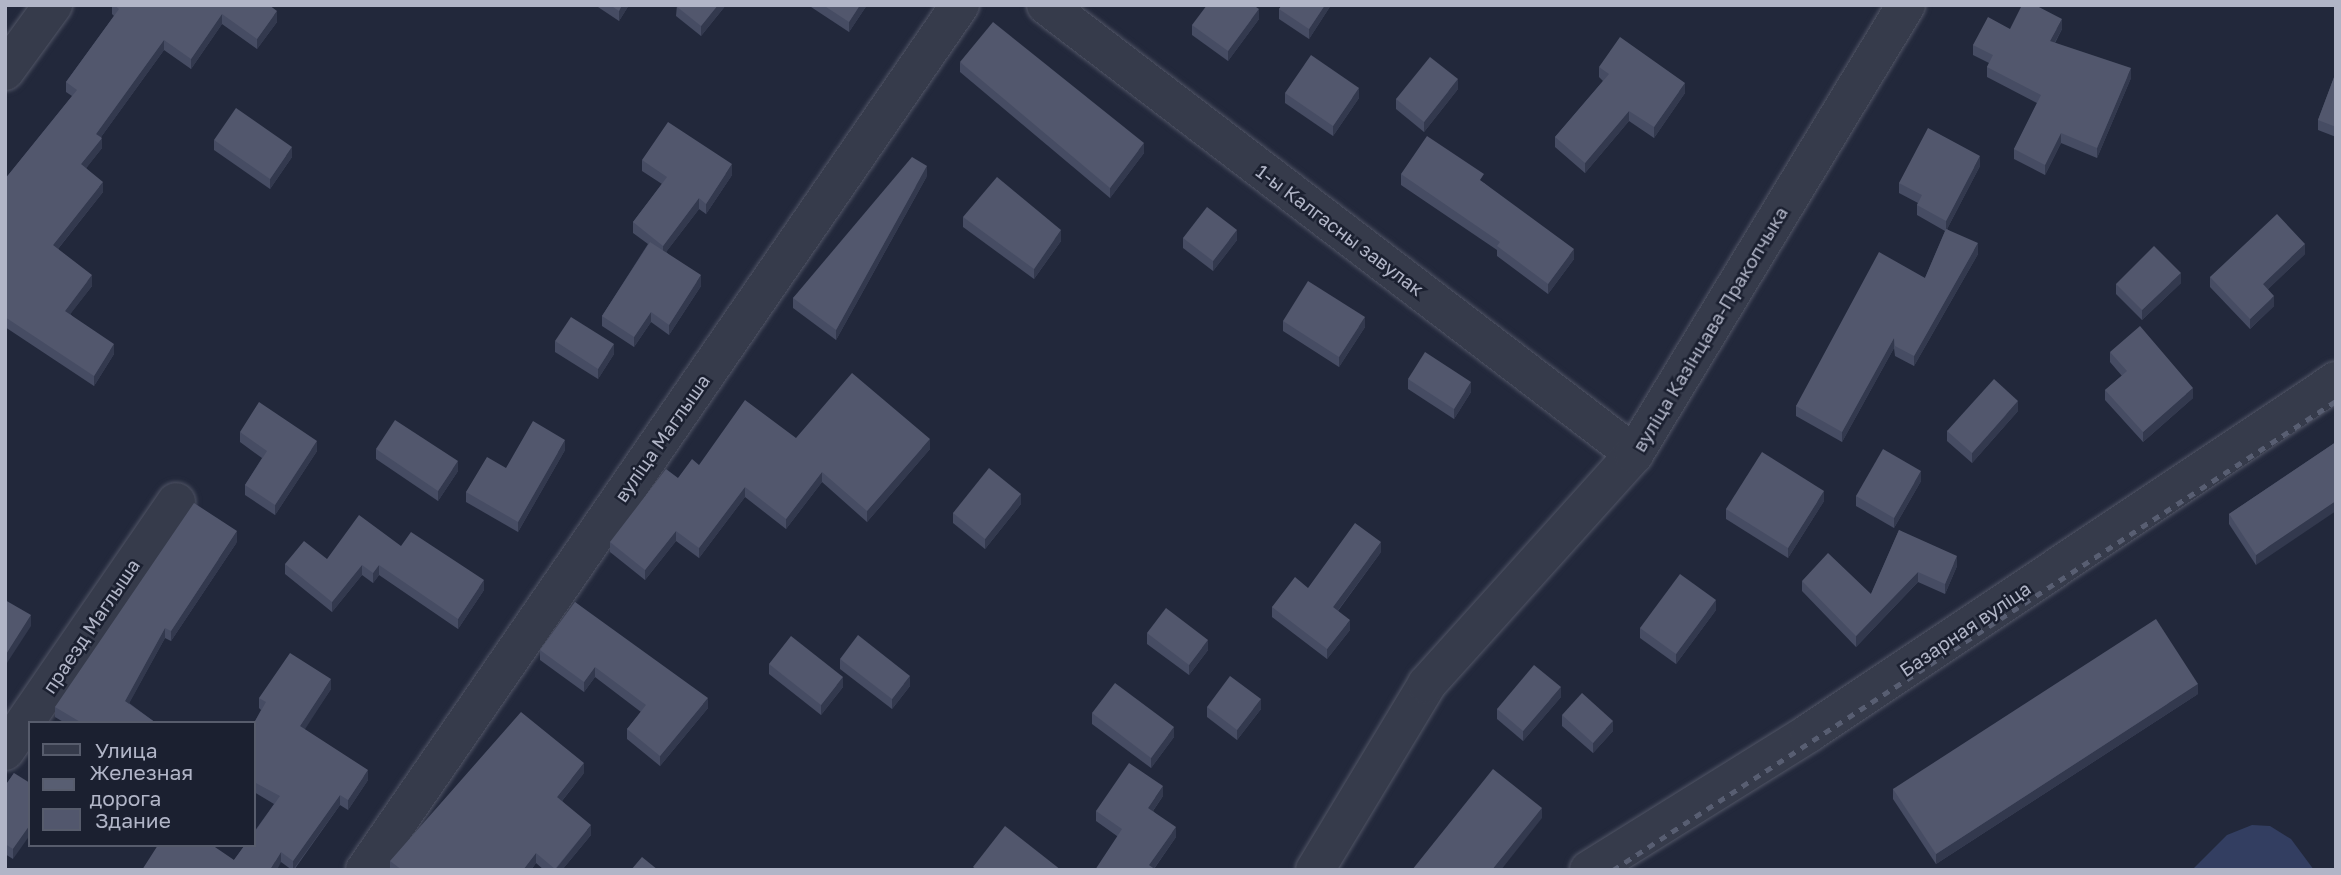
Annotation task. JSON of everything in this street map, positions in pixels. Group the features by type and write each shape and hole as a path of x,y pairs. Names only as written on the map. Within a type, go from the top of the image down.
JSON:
{"street":[{"path":"5,71 53,5"},
{"name":"вуліца Маглыша","path":"365,870 960,5"},
{"name":"1-ы Калгасны завулак","path":"1046,5 1634,454"},
{"name":"вуліца Казінцава-Пракопчыка","path":"1315,870 1427,684 1634,454 1906,5"},
{"name":"Базарная вуліца","path":"1589,870 1809,733 2336,381"},
{"name":"праезд Маглыша","path":"5,751 176,502"}],"water":[{"path":"2252,825 2270,826 2291,839 2314,870 2192,870 2227,835"}],"building":[{"path":"114,5 269,5 277,11 257,39 222,14 191,59 164,40 96,134 102,138 81,164 103,182 53,245 92,275 65,311 114,344 94,376 5,317 5,179 77,90 66,82 119,9"},
{"path":"610,5 622,5 619,11"},
{"path":"677,5 718,5 701,26 676,6"},
{"path":"823,5 860,5 849,22"},
{"path":"1207,5 1253,5 1259,9 1228,51 1192,25"},
{"path":"1282,5 1325,5 1309,29 1279,9"},
{"path":"2022,5 2035,5 2062,19 2050,41 2131,68 2097,148 2061,133 2045,165 2014,149 2041,95 1987,67 1993,55 1973,45 1988,17 2010,29"},
{"path":"993,22 1144,143 1110,188 960,62"},
{"path":"1620,37 1685,83 1654,127 1629,111 1585,163 1555,137 1609,74 1599,67"},
{"path":"1311,55 1359,88 1333,126 1285,93"},
{"path":"1430,57 1458,79 1424,122 1396,99"},
{"path":"2336,72 2336,127 2318,120"},
{"path":"236,108 292,147 270,179 214,140"},
{"path":"668,122 732,164 706,204 699,198 663,246 633,222 667,177 642,160"},
{"path":"1928,128 1980,156 1946,221 1917,205 1922,195 1899,183"},
{"path":"1427,136 1484,174 1480,180 1574,249 1548,284 1497,246 1500,242 1401,174"},
{"path":"912,157 927,166 836,330 793,298"},
{"path":"997,177 1061,230 1034,269 963,217"},
{"path":"1207,207 1237,230 1213,261 1183,238"},
{"path":"2277,214 2305,244 2263,284 2274,296 2250,319 2210,277"},
{"path":"1946,229 1978,243 1914,356 1895,346 1894,338 1842,432 1796,406 1879,252 1925,278"},
{"path":"650,242 701,275 669,325 651,312 634,337 602,316"},
{"path":"2154,246 2181,273 2142,310 2116,284"},
{"path":"1308,281 1365,317 1339,357 1283,321"},
{"path":"571,317 614,344 598,369 555,341"},
{"path":"2140,326 2193,388 2143,432 2105,390 2127,371 2110,352"},
{"path":"1425,352 1471,382 1454,409 1408,379"},
{"path":"852,373 930,439 867,511 822,472 786,519 745,487 699,548 676,531 645,570 610,542 666,469 678,478 692,459 699,465 745,400 796,438"},
{"path":"1994,379 2018,401 1972,453 1947,431"},
{"path":"259,402 317,441 275,505 245,485 267,451 240,432"},
{"path":"395,420 458,461 438,491 376,449"},
{"path":"533,421 565,440 518,522 466,492 487,457 506,468"},
{"path":"2336,442 2336,501 2256,555 2229,514"},
{"path":"1883,449 1921,471 1894,518 1856,496"},
{"path":"1762,452 1824,491 1788,548 1726,509"},
{"path":"989,468 1021,494 985,539 953,513"},
{"path":"194,503 237,531 171,631 165,628 125,701 153,721 79,721 55,707"},
{"path":"359,515 401,546 411,532 484,580 458,619 379,565 373,573 362,565 332,602 285,564 304,541 327,559"},
{"path":"1355,523 1381,542 1333,607 1350,620 1327,649 1272,607 1295,577 1308,588"},
{"path":"1899,530 1957,556 1945,584 1918,572 1856,636 1802,581 1828,553 1871,594"},
{"path":"1680,574 1716,600 1676,654 1640,628"},
{"path":"5,600 31,615 5,656"},
{"path":"575,602 708,698 660,756 627,729 646,705 595,667 584,682 540,650"},
{"path":"1166,608 1208,640 1189,665 1147,633"},
{"path":"2156,619 2198,684 1936,854 1893,789"},
{"path":"858,635 910,676 892,699 840,659"},
{"path":"791,636 843,677 821,705 769,664"},
{"path":"290,653 331,679 300,726 368,770 348,800 340,795 293,861 281,852 270,870 142,870 157,847 215,847 234,860 244,847 256,847 256,830 280,796 256,783 255,721 266,702 259,698"},
{"path":"1534,665 1561,687 1523,731 1497,709"},
{"path":"1230,676 1261,699 1237,730 1207,707"},
{"path":"1115,683 1174,727 1151,758 1092,713"},
{"path":"1582,693 1613,721 1593,743 1562,715"},
{"path":"521,712 584,763 557,797 591,825 555,869 536,853 523,870 402,870 390,861"},
{"path":"1129,763 1163,786 1148,808 1176,827 1149,865 1156,870 1095,870 1122,829 1096,811"},
{"path":"1493,769 1542,808 1492,870 1412,870"},
{"path":"14,773 28,782 28,828 13,849 5,844 5,786"},
{"path":"1005,826 1061,870 977,870 973,867"},
{"path":"642,857 658,870 631,870"}],"railway":[{"path":"1613,870 2336,401"}]}
